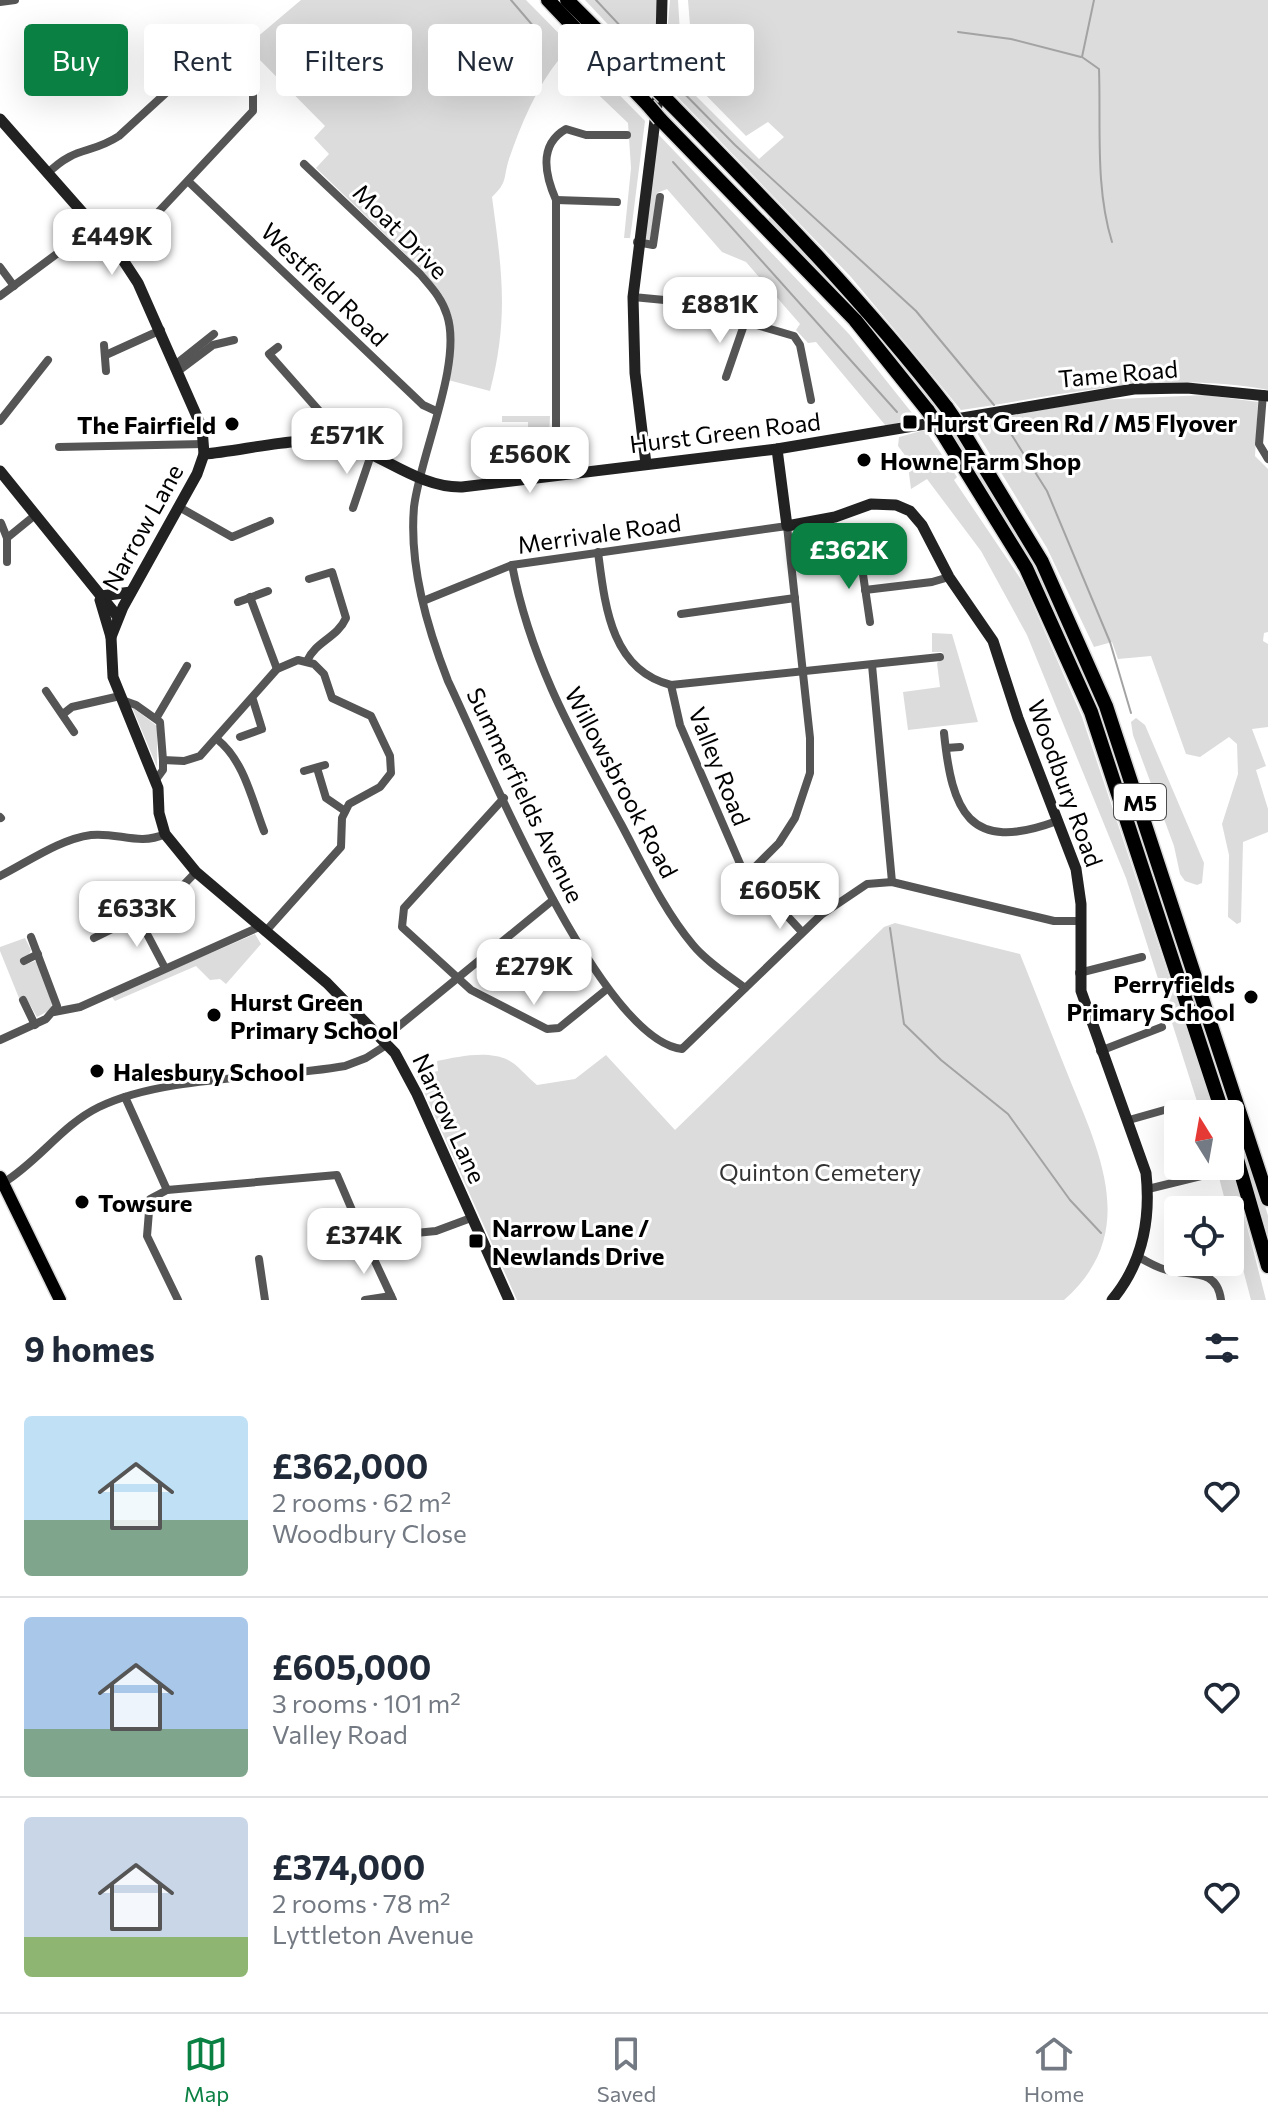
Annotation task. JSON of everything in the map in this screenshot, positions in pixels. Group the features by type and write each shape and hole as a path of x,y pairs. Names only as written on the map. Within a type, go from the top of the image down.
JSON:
{"highway":[{"name":"M5","path":"548,0 648,105 657,123 855,320 928,411 1026,568 1091,712 1218,1100"},
{"name":"M5","path":"567,0 845,285 897,343 960,427 1042,562 1106,706 1268,1199"},
{"path":"1243,1180 1268,1266"}],"main road":[{"path":"2,1180 60,1300"}],"street":[{"path":"0,2 15,0"},
{"path":"646,464 635,373 633,297 637,242 657,123 662,0"},
{"path":"47,174 74,151 106,144 119,136 163,96"},
{"path":"119,254 253,111 253,96"},
{"path":"0,119 119,254 161,330 202,428 204,449 59,447"},
{"path":"556,474 556,200 545,163 547,152 560,132 566,129 586,135 627,135"},
{"name":"Moat Drive","path":"304,164 420,274 442,303 450,326 450,351 422,478"},
{"name":"Westfield Road","path":"189,182 423,405 436,411"},
{"path":"637,242 653,245 660,197"},
{"path":"556,200 617,202"},
{"path":"0,296 93,227"},
{"path":"0,267 14,286"},
{"path":"633,297 675,301 798,339 811,400"},
{"path":"726,377 745,322"},
{"path":"106,371 106,350 161,330"},
{"path":"176,368 214,334"},
{"path":"176,368 213,345 234,340"},
{"path":"278,347 269,354 321,413 330,442"},
{"path":"0,421 48,360"},
{"name":"Tame Road","path":"973,415 1134,389 1187,388 1265,395"},
{"path":"1265,395 1259,444 1268,459"},
{"name":"Hurst Green Road","path":"204,449 330,442 371,455 447,487 462,487 777,449 973,415"},
{"name":"Narrow Lane","path":"204,449 179,507 131,592 111,637 110,660 121,698 155,781 165,834 196,872 327,983 386,1042 417,1094 509,1300"},
{"path":"747,875 779,843 795,818 807,788 811,750 777,449"},
{"path":"353,508 371,455"},
{"path":"0,471 118,617"},
{"name":"Summerfields Avenue","path":"422,478 415,505 414,536 423,601 448,681 553,900 607,989 652,1038 667,1048 682,1049 802,932 844,897 867,884 892,882 1054,921 1081,921"},
{"name":"Woodbury Road","path":"787,526 835,517 871,504 896,505 912,513 922,525 949,577 993,641 1076,869 1081,921 1079,973 1084,1002 1143,1159 1148,1189 1146,1230 1138,1257 1112,1300"},
{"path":"179,507 232,537 255,530 270,521"},
{"path":"7,538 34,516"},
{"path":"250,517 255,530"},
{"path":"1,523 7,538 7,562"},
{"name":"Merrivale Road","path":"423,601 512,565 787,526"},
{"path":"598,552 613,628 626,656 640,673 671,685 940,657"},
{"path":"860,554 870,622"},
{"name":"Willowsbrook Road","path":"512,565 523,619 540,670 646,871 671,916 695,948 745,988"},
{"path":"307,661 316,646 339,630 346,618 332,572 309,579"},
{"path":"865,590 949,577"},
{"path":"238,602 268,591"},
{"path":"100,594 131,592"},
{"path":"100,594 111,637"},
{"path":"250,597 268,655 277,669"},
{"path":"681,614 795,598"},
{"path":"0,1040 35,1025 54,1012 80,1007 165,968 262,930 341,847 345,811 349,804 386,781 391,773 390,756 371,716 332,698 324,674 307,661 290,661 277,669 218,740 200,756 184,761 163,760"},
{"path":"872,665 892,882"},
{"path":"157,717 187,666"},
{"name":"Valley Road","path":"671,685 680,725 732,849 747,875 802,932"},
{"path":"46,691 74,732"},
{"path":"63,714 72,707 121,698 157,717 160,722 163,770 155,781"},
{"path":"240,737 262,729 253,700"},
{"path":"944,733 953,795 975,821 987,829 1014,834 1057,821"},
{"path":"218,740 231,750 264,831"},
{"path":"946,748 960,747"},
{"path":"304,771 321,766 326,798 345,811"},
{"path":"504,798 404,908 402,927 408,936 471,990 547,1029 559,1028 607,989"},
{"path":"0,876 72,840 91,835 149,841 165,834"},
{"path":"94,938 167,902 196,872"},
{"path":"2,1180 91,1111 125,1097 204,1083 345,1066 366,1058 553,900"},
{"path":"137,915 165,968"},
{"path":"31,937 57,1006 54,1012"},
{"path":"24,961 38,954"},
{"path":"1079,973 1137,961"},
{"path":"23,1000 35,1025"},
{"path":"1100,1051 1159,1031"},
{"path":"125,1097 167,1190"},
{"path":"1129,1120 1164,1110"},
{"path":"178,1300 147,1236 150,1199 167,1190 337,1175 392,1298 365,1300"},
{"path":"1148,1189 1185,1180"},
{"path":"364,1238 436,1231 471,1218"},
{"path":"1138,1257 1164,1270 1210,1277 1217,1284 1221,1300"},
{"path":"259,1259 265,1300"}],"green space":[{"path":"301,0 526,0 558,33 558,60 542,84 542,24 428,24 428,96 536,96 514,145 503,183 492,197 499,248 502,317 490,391 448,380 453,325 422,270 316,168 329,154 314,138 325,126 295,96 412,96 412,24 276,24 276,76 260,60 260,35"},
{"path":"585,0 658,0 656,24 608,24"},
{"path":"670,0 678,0 679,24 668,24"},
{"path":"688,0 1268,0 1268,390 1229,385 1152,384 961,410 851,277 676,96 696,96 759,159 784,137 768,122 746,136 707,96 754,96 754,24 690,24"},
{"path":"600,96 620,96 645,121 630,238 624,238 631,168 628,123"},
{"path":"657,133 849,334 916,418 886,426 816,342 808,343 796,330 800,324 746,262 722,252 667,189 657,193 650,240 641,239"},
{"path":"771,216 883,338 938,406 934,409 850,307 768,219"},
{"path":"1205,395 1258,402 1255,456 1268,469 1268,632 1264,633 1263,641 1268,644 1268,727 1252,729 1266,766 1256,770 1268,809 1268,832 1243,842 1241,922 1237,924 1228,917 1229,855 1222,824 1238,774 1237,744 1229,737 1200,757 1186,754 1151,656 1118,659 1112,642 1094,647 1047,548 971,423 1096,400"},
{"path":"502,416 550,416 549,436 520,437 520,432 528,431 528,422 502,422"},
{"path":"954,429 1045,581 1103,712 1231,1100 1227,1100 1095,704 1036,573 949,431"},
{"path":"925,430 957,477 954,480 1024,584 1082,717 1210,1100 1197,1100 1126,878 1027,635 981,551 927,479 911,489 907,458 898,446 899,437"},
{"path":"512,439 527,439 528,448 515,448 515,457 528,457 528,469 494,473"},
{"path":"932,633 952,634 978,722 908,730 903,692 940,687 937,663 944,656 942,652 932,652"},
{"path":"132,707 157,726 157,767"},
{"path":"1136,718 1145,725 1204,863 1202,883 1197,885 1185,881 1180,874 1174,846 1133,735 1131,722"},
{"name":"Quinton Cemetery","path":"895,923 1020,954 1093,1137 1107,1194 1107,1221 1101,1248 1087,1275 1064,1300 517,1300 417,1076 438,1071 437,1061 491,1055 511,1062 537,1085 575,1079 606,1055 675,1130 884,927"},
{"path":"255,934 261,944 226,984 220,979 210,980 196,966 115,1001 111,996"},
{"path":"25,938 31,950 24,965 35,961 39,964 52,1004 50,1010 37,1017 25,996 19,998 0,951 0,947"},
{"path":"1244,1140 1268,1216 1268,1236 1244,1156"},
{"path":"1220,1180 1235,1180 1239,1196 1224,1196"},
{"path":"1244,1214 1266,1300 1251,1300 1244,1273"}],"waterway":[{"path":"511,0 531,24"},
{"path":"596,0 618,24"},
{"path":"1094,0 1082,57 1099,69 1101,178 1112,242"},
{"path":"958,32 1011,39 1081,57"},
{"path":"687,96 735,145 916,311 994,405"},
{"path":"673,162 897,412"},
{"path":"1001,418 1047,491 1110,642 1131,713"},
{"path":"890,928 904,1024 941,1060 1008,1114 1070,1200 1101,1233"}],"place":[{"name":"Hurst Green Rd / M5 Flyover","path":"910,422"},
{"name":"The Fairfield","path":"232,424"},
{"name":"Howne Farm Shop","path":"864,460"},
{"name":"Perryfields Primary School","path":"1251,997"},
{"name":"Hurst Green Primary School","path":"214,1015"},
{"name":"Halesbury School","path":"97,1071"},
{"name":"Towsure","path":"82,1202"},
{"name":"Narrow Lane / Newlands Drive","path":"476,1241"}]}
